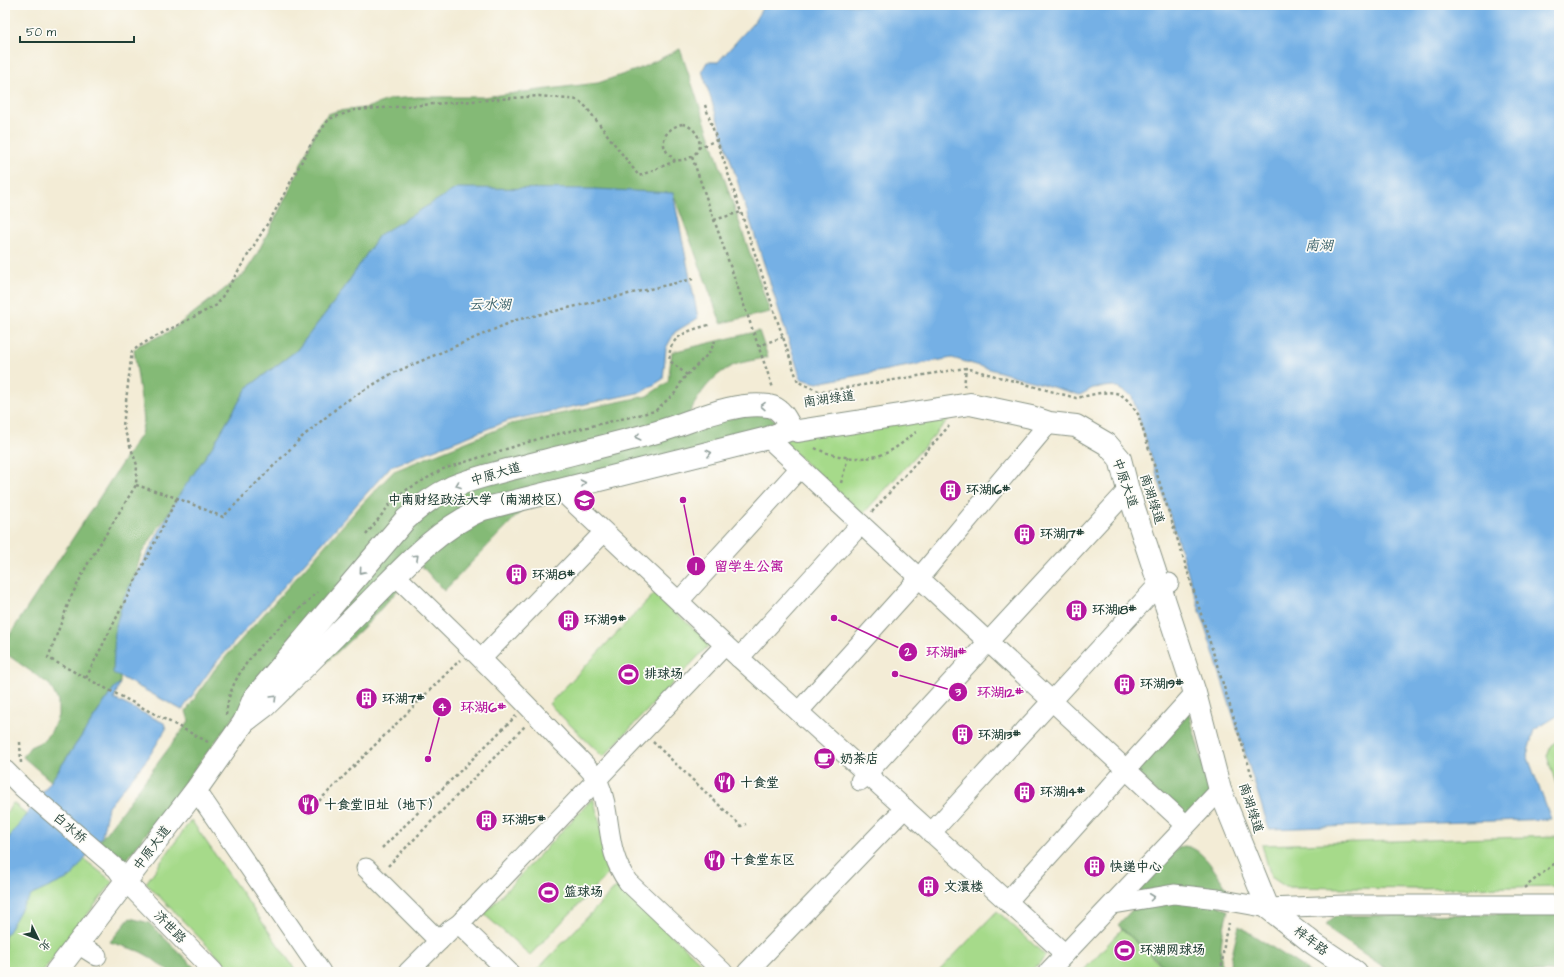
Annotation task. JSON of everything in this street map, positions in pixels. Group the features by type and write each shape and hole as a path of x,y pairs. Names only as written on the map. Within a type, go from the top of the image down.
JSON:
{"main road":[{"name":"中原大道","path":"244,722 265,706 436,537 457,522 482,509 768,438 794,430 967,397 1050,423 1076,426 1107,444 1120,459 1128,490 1164,584 1195,693 1220,790 1268,908"},
{"name":"中原大道","path":"56,972 78,944 122,876 196,790 244,722 254,698 395,532 416,510 439,494 459,485 508,470 658,432 714,413 744,406 770,406 779,410"},
{"path":"779,410 794,430"},
{"name":"梓年路","path":"1268,908 1314,944 1356,972"}],"street":[{"path":"799,711 919,578 1050,423"},
{"path":"768,438 1186,825"},
{"path":"679,601 800,468"},
{"path":"559,489 739,658 799,711 864,777 904,808 1065,954"},
{"path":"864,777 987,641 1128,490"},
{"path":"494,517 511,501"},
{"path":"739,658 861,524"},
{"path":"477,653 604,532"},
{"path":"396,576 477,653 529,713 598,780 608,817 615,858 622,874 628,882 723,972"},
{"path":"931,833 1052,700 1164,584"},
{"path":"408,972 450,930 459,924 598,780 725,645"},
{"path":"1007,902 1195,693"},
{"name":"白水桥","path":"5,770 23,788 122,876"},
{"path":"196,790 321,972"},
{"path":"1048,972 1114,904 1220,790"},
{"path":"746,972 904,808"},
{"path":"366,868 439,941"},
{"name":"济世路","path":"122,876 214,972"},
{"path":"1114,904 1174,894 1218,899 1268,908 1352,905 1559,905"},
{"path":"459,924 509,972"},
{"path":"78,944 97,956"}],"path":[{"path":"208,742 48,658 70,599 87,564 136,485 137,466 123,426 132,351 149,340 217,305 274,213 310,146 329,119 356,110 424,104 539,96 578,100 586,107 639,176 675,161 692,157 698,148 699,138 693,128 682,124 672,128 665,137 664,142 667,153 675,161"},
{"path":"698,148 717,140"},
{"path":"692,157 776,396 776,402 779,410"},
{"path":"714,220 741,212"},
{"path":"136,485 177,498 223,517 302,437 343,403 391,374 516,320 694,280"},
{"path":"687,375 670,361 669,352 677,339 682,335 688,331 709,325"},
{"path":"758,346 783,337"},
{"path":"861,524 967,397 966,368"},
{"path":"794,430 808,444 828,454 873,457 887,453 918,430"},
{"path":"832,498 841,482 848,456"},
{"path":"86,678 177,498"},
{"path":"319,800 477,653"},
{"path":"382,848 529,713"},
{"path":"388,866 529,713"},
{"path":"643,732 741,826 746,824"},
{"path":"1530,890 1522,890 1559,860"},
{"path":"1221,972 1225,937 1229,923"}],"green space":[{"path":"680,49 770,312 721,323 673,193 379,235 341,293 297,350 247,388 214,444 141,554 124,615 120,683 114,688 51,781 23,757 30,747 41,742 51,732 58,716 58,701 50,685 5,653 5,642 141,434 144,420 134,350 139,345 169,332 244,274 256,256 288,193 320,122 328,114 337,111 366,108 391,99 418,97 483,97 598,83 639,69"},
{"path":"759,331 768,357 742,362 718,375 700,395 686,420 448,484 243,705 125,862 99,842 189,721 186,711 215,669 363,503 394,471 511,424 647,396 668,382 672,352"},
{"path":"958,409 863,514 780,440"},
{"path":"760,411 777,421 695,451 527,505 444,591 421,565 363,628 277,708 325,620 426,508 471,486"},
{"name":"排球场","path":"655,593 710,644 603,757 549,704"},
{"path":"1187,707 1211,792 1185,820 1130,769"},
{"path":"1559,740 1559,793 1547,756 1551,745"},
{"name":"篮球场","path":"593,798 613,869 530,955 484,914"},
{"path":"13,803 113,882 42,972 5,972 5,815"},
{"path":"191,820 297,972 233,972 146,883"},
{"path":"1559,836 1559,886 1415,889 1286,887 1271,877 1262,845"},
{"path":"1184,846 1199,852 1205,858 1232,896 1136,892 1178,848"},
{"name":"篮球场","path":"618,885 711,972 535,972"},
{"path":"1142,899 1208,899 1228,911 1221,950 1224,972 1167,972 1168,970 1118,925"},
{"path":"997,911 1046,956 1031,972 938,972"},
{"path":"1559,913 1559,972 1391,972 1332,932 1326,924 1335,916"},
{"path":"130,918 149,923 199,972 170,972 150,957 139,951 110,942"},
{"path":"1239,926 1301,966 1309,972 1228,972"},
{"name":"环湖网球场","path":"1122,929 1168,972 1082,972"}],"water":[{"name":"南湖","path":"764,5 1559,5 1559,715 1534,730 1527,755 1551,819 1269,829 1132,396 1114,386 1093,388 1080,395 952,358 817,383 801,379 702,71 707,62 718,62 754,22"},
{"name":"云水湖","path":"457,188 596,189 673,193 698,318 675,332 666,348 663,379 642,392 510,420 390,467 214,665 182,710 113,673 115,629 124,597 177,498 214,444 247,388 297,350 341,293 379,235"},
{"path":"120,683 114,699 164,723 166,729 148,758 108,807 102,836 71,877 32,895 24,904 5,937 5,843 51,781 114,688"}],"place":[{"name":"环湖16#","path":"950,490"},
{"name":"中南财经政法大学（南湖校区）","path":"585,500"},
{"name":"留学生公寓","path":"683,500"},
{"name":"环湖17#","path":"1024,534"},
{"name":"环湖8#","path":"517,575"},
{"name":"环湖18#","path":"1077,610"},
{"name":"环湖11#","path":"834,618"},
{"name":"环湖9#","path":"568,620"},
{"name":"排球场","path":"629,674"},
{"name":"环湖12#","path":"895,674"},
{"name":"环湖19#","path":"1124,684"},
{"name":"环湖7#","path":"367,699"},
{"name":"环湖13#","path":"963,735"},
{"name":"环湖6#","path":"428,759"},
{"name":"奶茶店","path":"825,759"},
{"name":"十食堂","path":"724,783"},
{"name":"环湖14#","path":"1025,792"},
{"name":"十食堂旧址（地下）","path":"308,805"},
{"name":"环湖5#","path":"487,820"},
{"name":"十食堂东区","path":"714,860"},
{"name":"快递中心","path":"1094,867"},
{"name":"文澴楼","path":"929,887"},
{"name":"篮球场","path":"548,892"},
{"name":"环湖网球场","path":"1124,950"}]}
